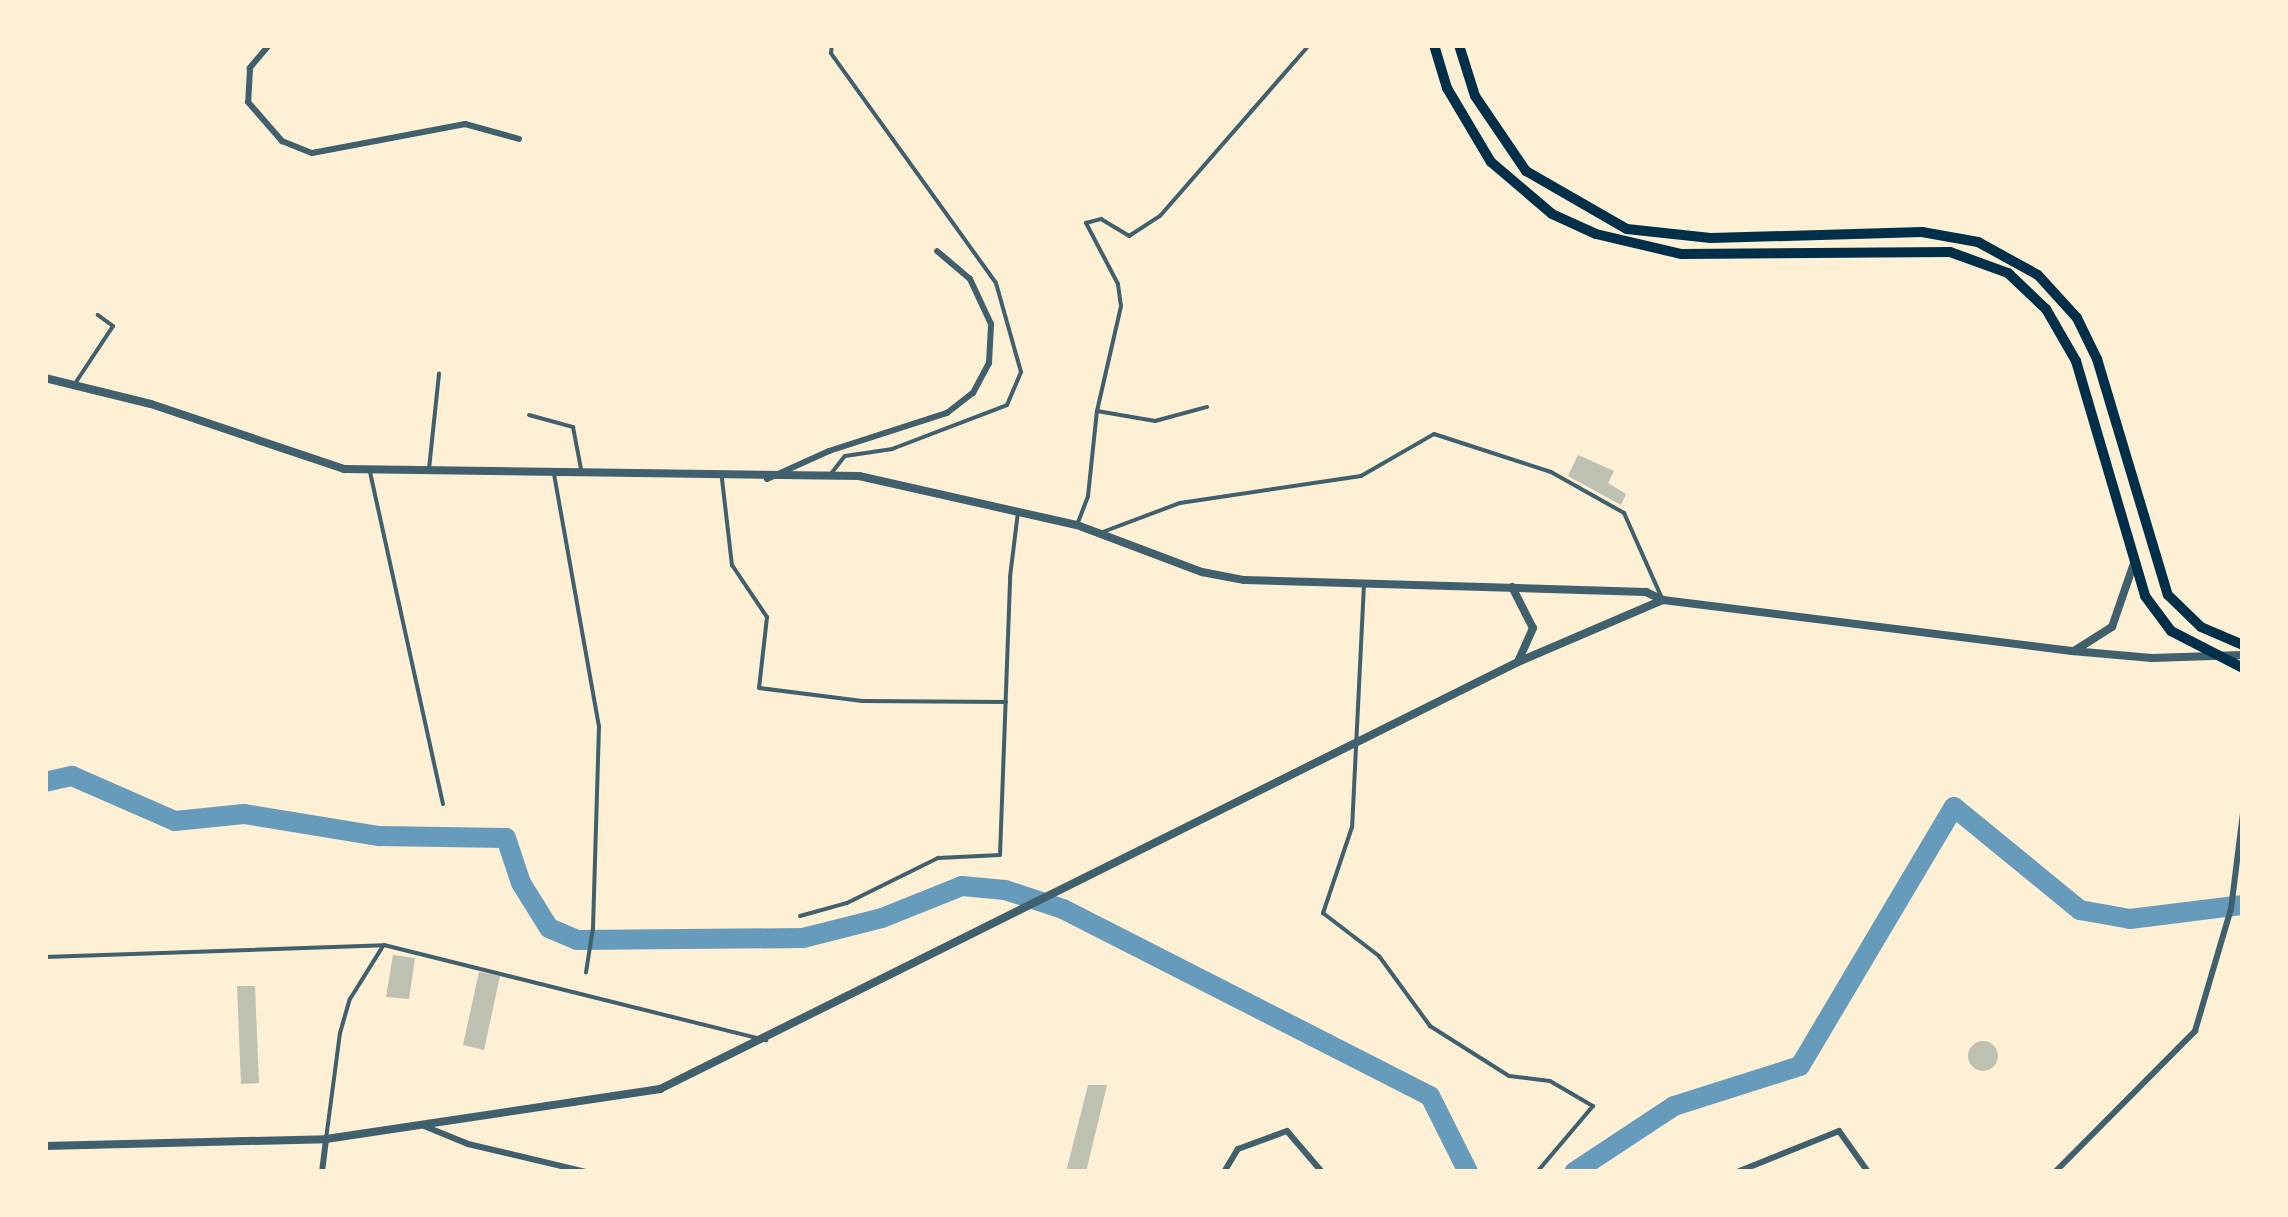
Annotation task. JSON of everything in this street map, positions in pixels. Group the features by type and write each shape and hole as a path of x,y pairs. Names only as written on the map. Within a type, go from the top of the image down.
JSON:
{"main road":[{"path":"1434,45 1447,88 1491,162 1569,222 1682,254 1950,252 2008,273 2046,309 2076,361 2133,566 2160,619 2206,655 2243,668"},
{"path":"1459,45 1475,96 1526,171 1576,204 1627,229 1662,234 1922,232 1978,242 2006,253 2062,297 2094,351 2168,595 2201,627 2243,646"},
{"path":"2076,361 2094,351"}],"street":[{"path":"269,45 250,68 248,102 282,141 312,153 465,124 519,139"},
{"path":"767,479 829,451 947,414 973,393 989,363 991,324 970,279 937,251"},
{"path":"45,378 151,404 311,462 370,472 553,469 722,479 860,476 1077,525 1202,572 1364,584 1646,592 1663,600 2072,651 2243,655"},
{"path":"2072,651 2112,628 2133,566"},
{"path":"1512,587 1533,628 1518,662"},
{"path":"45,1146 326,1139 660,1089 766,1040 1518,662 1663,600"},
{"path":"2055,1172 2195,1031 2231,909 2243,812"},
{"path":"424,1126 468,1144 586,1172"},
{"path":"1224,1172 1238,1149 1287,1131 1322,1172"},
{"path":"1736,1172 1839,1131 1868,1172"},
{"path":"322,1172 326,1139"}],"lane":[{"path":"829,476 845,456 892,449 1008,405 1021,372 996,283 831,54 832,45"},
{"path":"1077,525 1088,496 1097,411 1121,306 1118,284 1086,223 1100,219 1129,236 1160,216 1310,45"},
{"path":"73,386 112,326 98,315"},
{"path":"428,472 439,374"},
{"path":"1097,411 1155,421 1207,407"},
{"path":"529,415 572,427 579,436 580,471"},
{"path":"1100,533 1180,503 1360,476 1434,434 1551,472 1624,512 1663,600"},
{"path":"553,469 599,726 594,928 586,972"},
{"path":"370,472 442,804"},
{"path":"722,479 732,565 767,617 759,688 862,701 1006,702"},
{"path":"800,916 848,903 938,858 1000,855 1018,512"},
{"path":"1364,584 1352,827 1323,913 1378,956 1430,1026 1509,1076 1550,1081 1593,1106 1537,1172"},
{"path":"326,1139 340,1033 350,999 384,944"},
{"path":"45,956 384,944 766,1040"}],"building":[{"path":"1578,455 1614,471 1608,483 1626,494 1621,505 1568,476"},
{"path":"393,955 415,958 409,999 386,997"},
{"path":"479,972 500,976 484,1050 463,1045"},
{"path":"237,986 255,986 259,1083 241,1084"},
{"path":"1983,1041 1993,1046 1998,1056 1993,1066 1983,1071 1973,1066 1968,1056 1973,1046"},
{"path":"1088,1085 1107,1085 1086,1172 1066,1172"}],"waterway":[{"path":"45,782 72,776 175,821 244,814 379,836 506,838 521,883 549,928 577,940 803,938 882,918 962,886 1005,890 1063,909 1430,1096 1468,1172"},
{"path":"1574,1172 1674,1106 1800,1066 1954,807 2080,910 2130,919 2243,905"}]}
